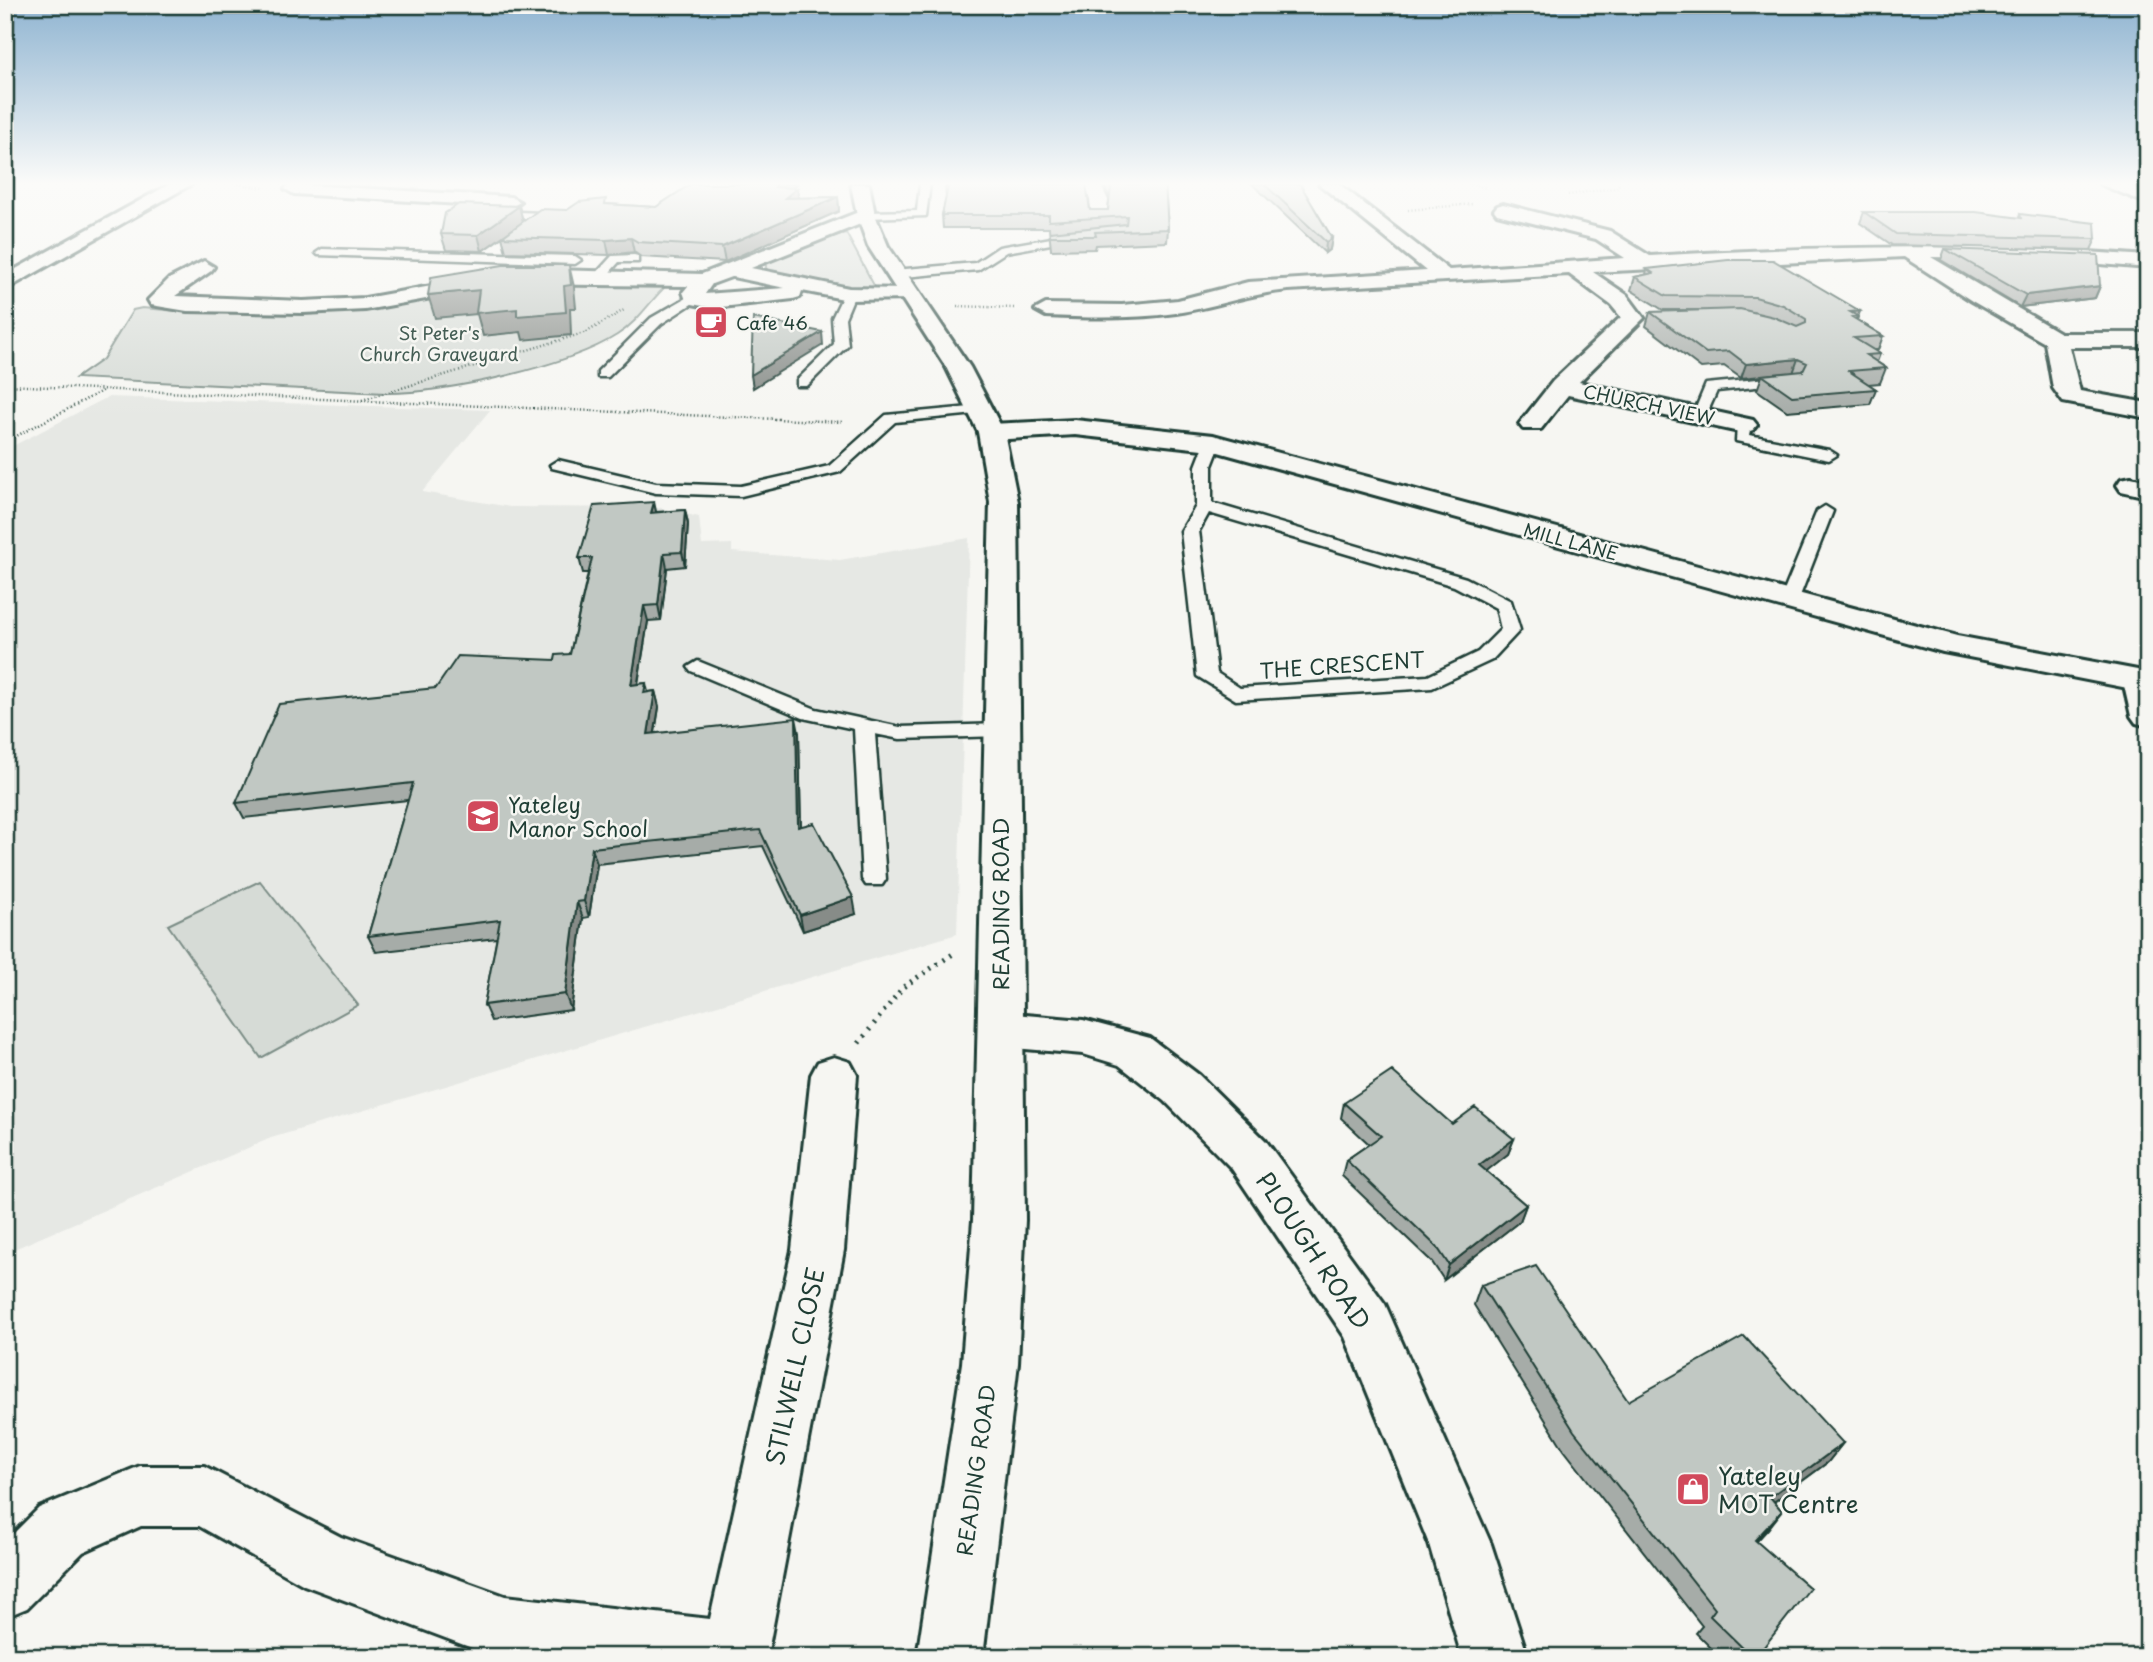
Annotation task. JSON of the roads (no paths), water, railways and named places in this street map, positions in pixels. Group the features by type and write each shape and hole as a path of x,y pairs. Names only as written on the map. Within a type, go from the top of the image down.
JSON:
{"street":[{"path":"5,284 45,262"},
{"path":"204,267 176,283 159,300 213,305 365,304 510,269 700,289 750,262"},
{"name":"READING ROAD","path":"887,262 958,367 986,421 1004,502 999,1220 990,1363 950,1657"},
{"path":"1425,262 1441,274"},
{"path":"1644,262 1649,265"},
{"path":"1046,310 1122,312 1178,306 1248,288 1441,274 1713,262"},
{"path":"1924,262 1979,297 2056,340 2148,341"},
{"name":"CHURCH VIEW","path":"1562,386 1640,318 1574,268"},
{"path":"733,271 849,294 905,291"},
{"path":"700,289 713,302 821,289"},
{"path":"2056,340 2066,388 2072,397 2148,411"},
{"path":"1531,424 1562,386"},
{"name":"CHURCH VIEW","path":"1562,386 1744,425"},
{"name":"MILL LANE","path":"986,421 1023,427 1088,428 1213,443 1954,645 2144,681"},
{"path":"2144,681 2148,716"},
{"name":"PLOUGH ROAD","path":"1001,1030 1083,1037 1134,1051 1182,1088 1249,1155 1366,1322 1460,1544 1495,1657"},
{"name":"STILWELL CLOSE","path":"5,1586 61,1530 140,1496 204,1496 326,1563 505,1628 734,1655 818,1250 834,1075"}],"lane":[{"path":"491,262 510,269 564,262"},
{"path":"599,277 613,262"},
{"path":"905,291 983,262"},
{"path":"603,374 627,354 635,341 666,311 700,289"},
{"path":"802,383 841,345 837,336 841,308 849,294"},
{"path":"1700,415 1711,387 1793,380"},
{"path":"558,465 656,488 741,491 834,469 887,420 986,421"},
{"path":"1744,425 1741,438 1829,455"},
{"name":"THE CRESCENT","path":"1205,506 1460,582 1504,605 1511,631 1485,656 1432,682 1236,694 1208,676 1190,531 1205,506 1204,466 1213,443"},
{"path":"1789,601 1825,511"},
{"path":"698,667 810,713 900,733 1002,730"},
{"path":"864,725 874,879"}],"place":[{"name":"Cafe 46","path":"711,322"},
{"name":"Yateley Manor School","path":"483,816"},
{"name":"Yateley MOT Centre","path":"1693,1489"}],"park label":[{"name":"St Peter's Church Graveyard","path":"439,342"}]}
